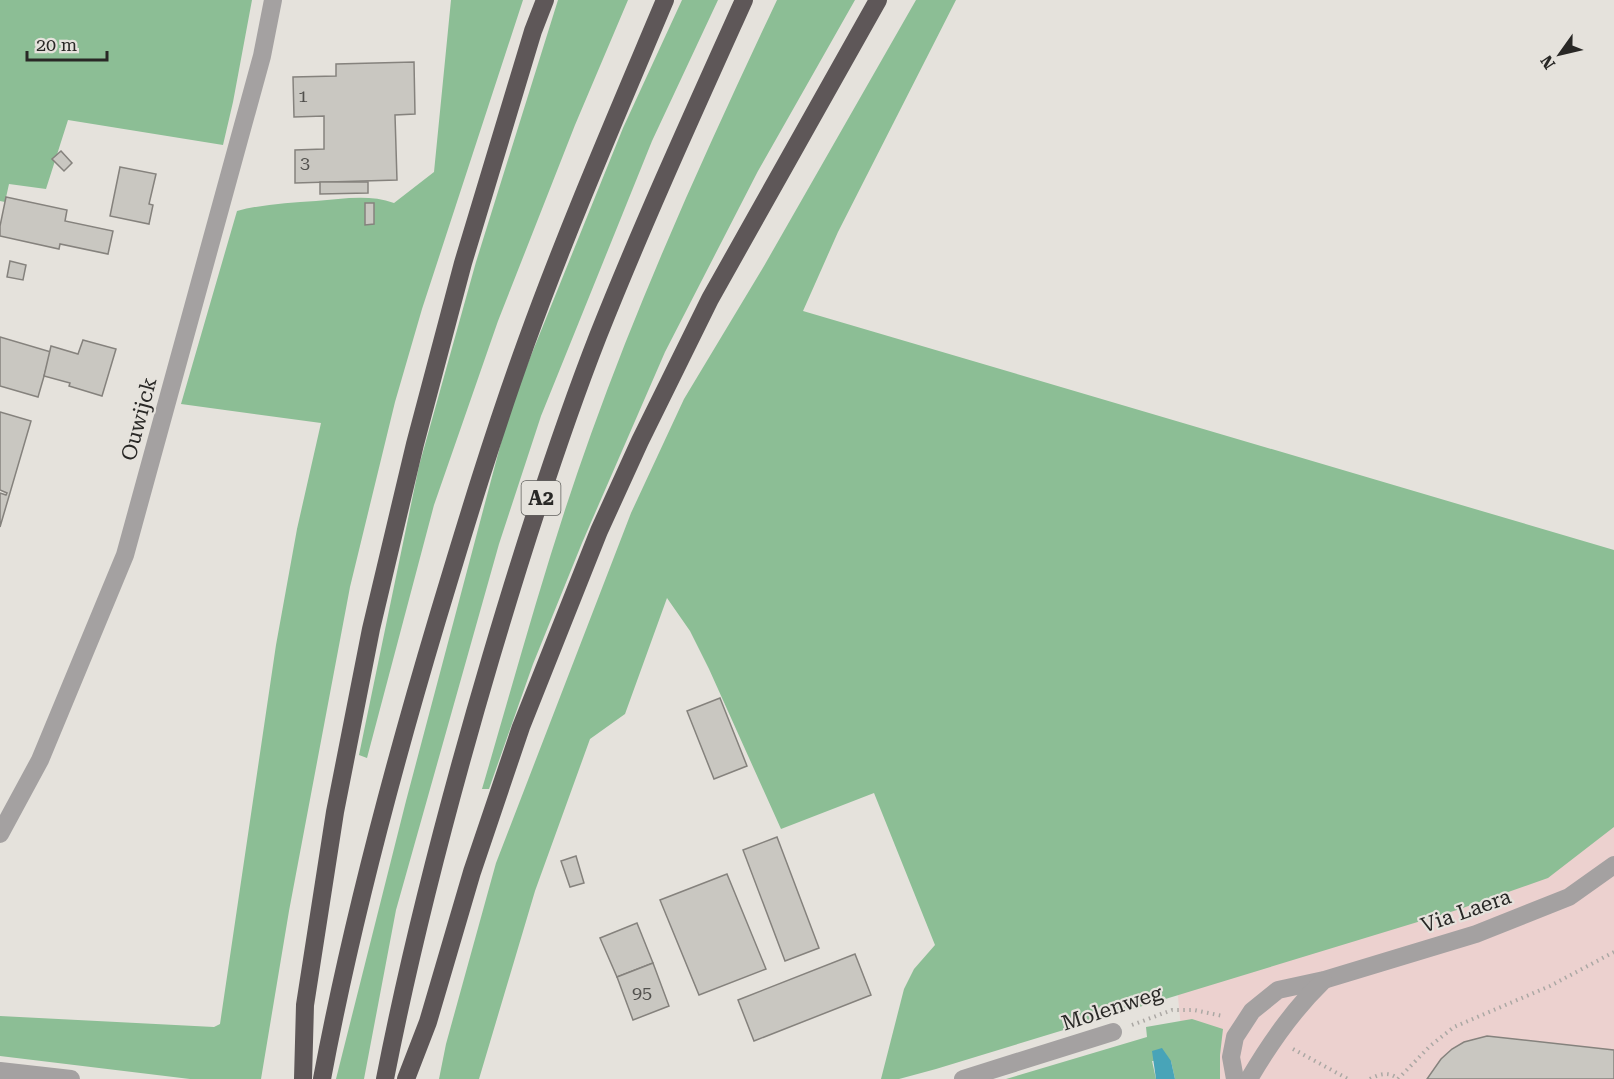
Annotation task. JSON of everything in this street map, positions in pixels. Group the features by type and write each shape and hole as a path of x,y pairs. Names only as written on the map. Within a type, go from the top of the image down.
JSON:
{"highway":[{"path":"303,1079 305,1005 335,812 374,618 463,263 530,42 545,0"},
{"path":"322,1079 335,1010 404,731 473,499 526,344 604,143 665,0"},
{"name":"A2","path":"385,1079 397,1016 428,884 462,755 526,540 598,338 666,173 744,0"},
{"path":"406,1079 428,1022 472,872 521,727 608,511 710,299 878,0"}],"street":[{"name":"Ouwijck","path":"0,834 40,760 125,555 262,56 273,0"},
{"name":"Via Laera","path":"1235,1079 1231,1057 1235,1037 1252,1011 1278,990 1324,980 1476,934 1569,897 1614,865"},
{"name":"Via Laera","path":"1249,1079 1274,1038 1304,999 1324,980"},
{"name":"Molenweg","path":"963,1079 1113,1032"},
{"path":"0,1071 71,1079"}],"path":[{"path":"1370,1079 1382,1074 1394,1075 1398,1079 1430,1046 1454,1027 1550,986 1614,952"},
{"name":"Molenweg","path":"1113,1032 1172,1010 1194,1010 1216,1016 1245,1019"},
{"path":"1274,1038 1348,1079"}],"shaded area":[{"path":"1614,776 1614,1079 1186,1079 1174,956"}],"green space":[{"path":"0,0 252,0 223,145 68,120 46,189 9,184 5,202 0,201"},
{"path":"451,0 523,0 422,309 395,402 350,587 289,911 261,1079 190,1079 0,1056 0,1016 214,1027 220,1024 276,645 297,529 321,423 181,404 237,211 276,204 355,198 385,200 394,203 434,172"},
{"path":"558,0 628,0 575,125 498,321 434,505 367,758 359,755 419,466 476,262"},
{"path":"682,0 718,0 652,141 541,416 499,544 396,910 364,1079 336,1079 406,801 511,405 623,128"},
{"path":"777,0 855,0 758,171 665,352 582,543 533,664 489,789 482,789 561,522 611,379 679,215"},
{"path":"916,0 956,0 838,232 803,311 1614,550 1614,827 1548,878 1457,910 936,1069 899,1079 881,1079 904,989 914,969 935,945 874,793 781,829 709,669 690,631 667,598 625,714 590,739 535,891 479,1079 439,1079 446,1044 496,863 631,513 684,399 764,266"},
{"path":"1192,1019 1223,1029 1220,1079 1175,1079 1171,1061 1152,1061 1156,1079 1006,1079 1147,1037 1146,1027"}],"water":[{"path":"1162,1048 1171,1061 1175,1079 1156,1079 1152,1051"}],"building":[{"path":"414,62 415,114 395,115 397,180 295,183 295,150 324,149 324,116 294,117 293,77 336,76 336,64"},
{"path":"61,151 72,163 64,171 52,159"},
{"path":"120,167 156,174 149,204 153,205 149,224 110,216"},
{"path":"320,182 368,182 368,193 320,194"},
{"path":"6,197 67,210 65,221 113,231 108,254 60,244 59,249 0,236"},
{"path":"365,203 374,203 374,224 365,225"},
{"path":"10,261 26,265 23,280 7,277"},
{"path":"0,337 51,352 38,397 0,386"},
{"path":"83,340 116,349 102,396 69,386 70,383 44,376 51,346 78,354"},
{"path":"0,412 31,421 0,527 0,493 6,495 7,493 0,490"},
{"path":"720,698 747,766 714,779 687,711"},
{"path":"777,837 819,948 785,961 743,850"},
{"path":"576,856 584,883 570,887 561,861"},
{"path":"727,874 766,969 699,995 660,900"},
{"path":"637,923 653,963 617,977 600,938"},
{"path":"855,954 871,995 754,1041 738,1000"},
{"path":"653,963 669,1006 633,1020 617,977"},
{"path":"1487,1036 1614,1050 1614,1079 1427,1079 1441,1059 1452,1049 1464,1042"}]}
